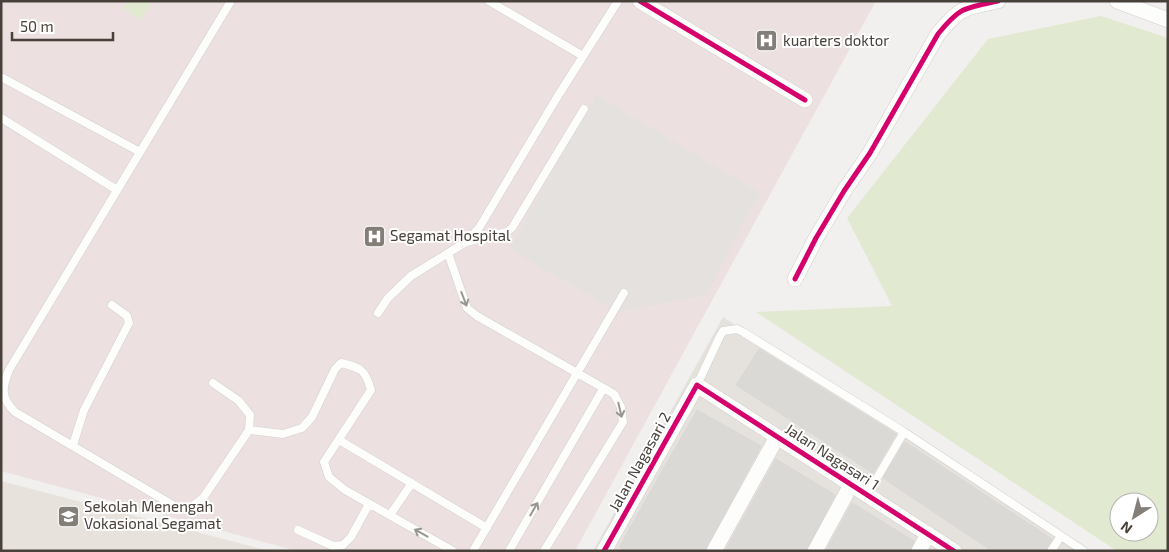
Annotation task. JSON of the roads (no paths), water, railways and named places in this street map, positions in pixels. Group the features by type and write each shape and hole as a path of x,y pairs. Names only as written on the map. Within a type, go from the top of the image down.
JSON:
{"street":[{"path":"640,1 805,100"},
{"path":"794,279 816,238 844,191 870,153 938,34 951,18 965,8 998,1"},
{"path":"1117,1 1168,20"},
{"name":"Jalan Nagasari 1","path":"697,386 954,551"},
{"name":"Jalan Nagasari 2","path":"607,550 697,386"},
{"path":"714,551 777,437"},
{"path":"816,551 852,485"},
{"path":"919,551 928,534"}],"lane":[{"path":"213,383 239,401 250,415 249,430 203,498 190,508 176,507 15,412 7,404 3,392 4,382 9,370 231,1"},
{"path":"489,1 583,56"},
{"path":"378,313 388,298 411,276 466,242 479,228 618,1"},
{"path":"1,77 140,152"},
{"path":"466,242 507,232 512,228 584,109"},
{"path":"1,118 118,190"},
{"path":"448,253 468,308 477,316 614,394 622,407 623,422 544,551"},
{"path":"473,551 624,293"},
{"path":"73,445 84,410 129,323 127,316 112,305"},
{"path":"697,386 723,331 737,329 904,432 1084,551"},
{"path":"249,430 283,434 302,428 312,417 335,369 341,364 358,367 367,375 371,390 324,462 330,478 345,490 453,551"},
{"path":"509,551 604,389"},
{"path":"867,494 904,432"},
{"path":"339,440 487,528"},
{"path":"390,515 412,483"},
{"path":"298,530 333,546 344,546 369,504"},
{"path":"1051,551 1061,536"}],"place":[{"name":"kuarters doktor","path":"767,41"},
{"name":"Segamat Hospital","path":"374,236"},
{"name":"Sekolah Menengah Vokasional Segamat","path":"68,516"}]}
